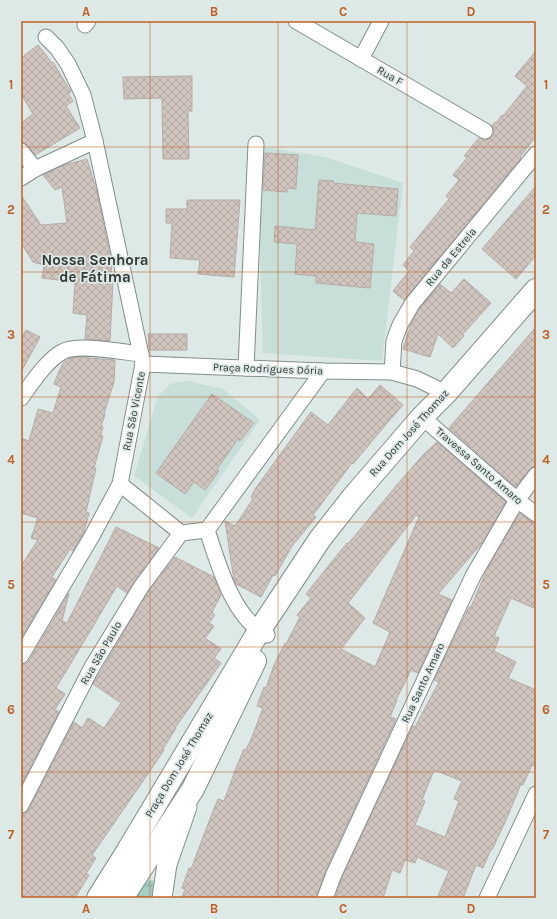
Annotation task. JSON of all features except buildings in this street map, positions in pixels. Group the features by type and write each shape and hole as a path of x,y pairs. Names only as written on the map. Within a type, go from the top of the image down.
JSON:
{"main road":[{"name":"Rua Dom José Thomaz","path":"263,633 290,582 320,539 353,497 422,417 446,393 536,290"},
{"name":"Praça Dom José Thomaz","path":"193,789 263,633"},
{"name":"Praça Dom José Thomaz","path":"98,898 135,857 263,633"},
{"path":"122,898 135,857 193,789"}],"street":[{"name":"Rua F","path":"296,21 484,131"},
{"path":"361,59 381,21"},
{"name":"Rua São Vicente","path":"21,656 92,536 120,484 142,359 84,95 68,64 57,48 46,37"},
{"path":"21,178 35,169 95,141"},
{"path":"246,368 256,144"},
{"path":"21,151 35,169"},
{"name":"Rua da Estrela","path":"392,372 394,341 400,325 412,304 536,154"},
{"name":"Praça Rodrigues Dória","path":"21,398 52,359 62,351 76,348 142,359 246,368 392,372 416,379 446,393"},
{"path":"120,484 181,533 207,530 323,371"},
{"name":"Travessa Santo Amaro","path":"422,417 517,500 536,514"},
{"name":"Rua Santo Amaro","path":"325,898 334,874 472,576 517,500 536,475"},
{"path":"207,530 218,564 227,585 244,616 263,633"},
{"name":"Rua São Paulo","path":"21,805 92,667 141,587 181,533"},
{"name":"Praça Dom José Thomaz","path":"162,898 167,864 193,789"},
{"path":"487,898 536,794"}],"shaded area":[{"path":"257,146 325,157 403,183 382,361 263,353"},
{"path":"187,381 223,389 260,420 192,518 134,476 158,396 170,384"}],"green space":[{"path":"144,880 157,881 156,898 132,898"}],"district":[{"name":"Nossa Senhora de Fátima","path":"95,268"}]}
